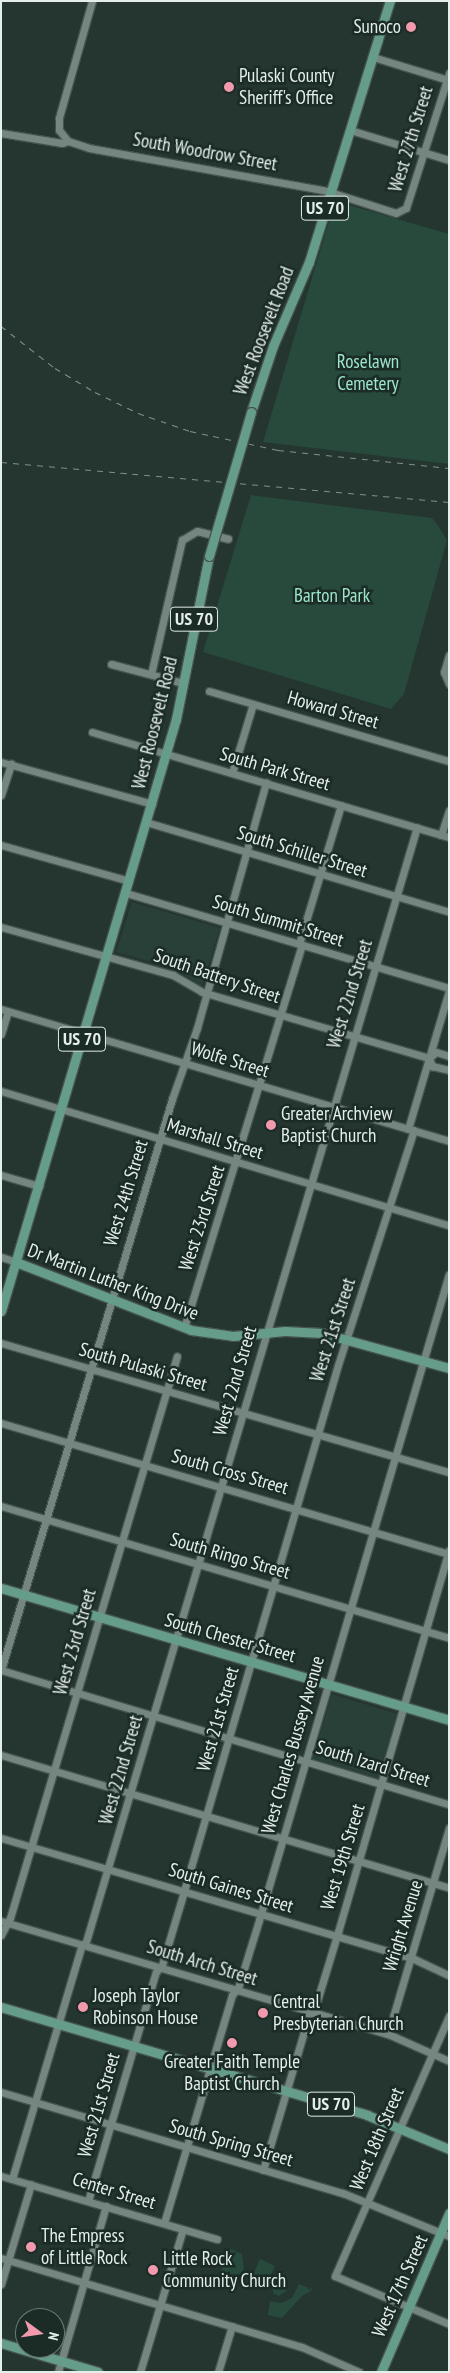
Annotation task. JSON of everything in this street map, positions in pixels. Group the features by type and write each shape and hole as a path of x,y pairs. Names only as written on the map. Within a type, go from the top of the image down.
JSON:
{"main road":[{"name":"West Roosevelt Road","path":"1,1311 166,754 183,683 209,556 251,412 271,354 309,262 390,1"},
{"name":"Dr Martin Luther King Drive","path":"16,1262 184,1328 224,1336 314,1332 347,1339 449,1368"},
{"name":"South Chester Street","path":"1,1588 449,1720"},
{"name":"US 70","path":"1,2007 286,2091 399,2128 449,2149"},
{"name":"West 17th Street","path":"381,2372 409,2306 445,2235 449,2213"},
{"path":"1,2343 98,2372"}],"street":[{"path":"68,141 59,130 59,118 92,1"},
{"path":"373,57 448,78"},
{"name":"West 27th Street","path":"402,213 408,203 448,78"},
{"path":"350,130 449,160"},
{"name":"South Woodrow Street","path":"1,132 62,143 68,141 89,148 330,192 402,213"},
{"path":"151,674 182,540 197,530 228,539"},
{"path":"447,682 444,672 449,655"},
{"path":"111,664 183,683"},
{"name":"Howard Street","path":"209,691 449,761"},
{"path":"232,773 253,704"},
{"name":"South Park Street","path":"92,732 445,836"},
{"path":"1,762 152,804"},
{"path":"1,795 11,764"},
{"name":"West 24th Street","path":"1,1670 159,1139 207,993 245,851 266,783"},
{"name":"West 23rd Street","path":"184,1328 260,1087 341,805"},
{"path":"445,836 449,810"},
{"name":"South Schiller Street","path":"146,822 449,912"},
{"name":"West 22nd Street","path":"12,2179 58,2023 108,1869 244,1413 266,1333 314,1185 354,1037 417,828"},
{"path":"1,845 129,881"},
{"name":"South Summit Street","path":"126,893 449,989"},
{"name":"South Battery Street","path":"1,927 173,975 207,993 354,1037 429,1058 436,1052 449,1056"},
{"name":"West 21st Street","path":"88,2201 134,2046 207,1815 318,1433 390,1207 449,989"},
{"path":"1,1034 4,1010"},
{"name":"Wolfe Street","path":"4,1010 260,1087 449,1141"},
{"path":"429,1058 432,1066 449,1070"},
{"name":"Marshall Street","path":"1,1091 449,1225"},
{"path":"1,1175 38,1186"},
{"name":"Dr Martin Luther King Drive","path":"1,1257 16,1262"},
{"name":"West Charles Bussey Avenue","path":"164,2223 210,2068 284,1837 372,1531 449,1274"},
{"name":"South Pulaski Street","path":"1,1343 449,1472"},
{"name":"West 23rd Street","path":"1,1935 32,1847 177,1356"},
{"name":"South Cross Street","path":"1,1422 449,1553"},
{"name":"South Ringo Street","path":"1,1506 449,1638"},
{"name":"West 19th Street","path":"263,2170 286,2091 360,1859 449,1553"},
{"name":"South Izard Street","path":"1,1670 449,1804"},
{"path":"1,1755 360,1859 433,1881 449,1888"},
{"name":"Wright Avenue","path":"388,2034 449,1828"},
{"name":"South Gaines Street","path":"1,1838 411,1958 449,1975"},
{"name":"South Arch Street","path":"4,1922 388,2034 449,2061"},
{"name":"West 18th Street","path":"409,2306 335,2276 449,2016"},
{"name":"South Spring Street","path":"1,2092 367,2203 445,2235"},
{"name":"Center Street","path":"1,2176 217,2238"},
{"path":"1,2284 5,2259 31,2184"},
{"path":"58,2372 106,2206"},
{"path":"140,2372 183,2229"},
{"path":"5,2259 302,2347 359,2372"},
{"path":"409,2306 449,2324"},
{"path":"218,2372 232,2326"}],"shaded area":[{"path":"132,902 220,928 202,986 170,967 116,952"},
{"path":"332,1694 399,1714 379,1779 312,1759"}],"green space":[{"name":"Roselawn Cemetery","path":"335,201 449,234 449,464 263,442"},
{"name":"Barton Park","path":"251,495 432,518 437,524 447,540 404,694 391,709 203,652"},
{"path":"229,2248 242,2254 244,2268 237,2284 226,2286 218,2280"},
{"path":"260,2259 275,2266 266,2285 262,2286 251,2279"},
{"path":"281,2269 283,2282 289,2289 279,2296 273,2293 273,2288"},
{"path":"299,2284 309,2288 308,2291 314,2286 282,2318 268,2315 270,2301 281,2303 292,2298"}],"railway":[{"path":"1,326 55,368 95,392 138,413 190,431 278,450 449,468"},
{"path":"1,462 449,502"}],"place":[{"name":"Sunoco","path":"411,27"},
{"name":"Pulaski County Sheriff's Office","path":"229,87"},
{"name":"Greater Archview Baptist Church","path":"271,1125"},
{"name":"Joseph Taylor Robinson House","path":"83,2007"},
{"name":"Central Presbyterian Church","path":"263,2013"},
{"name":"Greater Faith Temple Baptist Church","path":"232,2043"},
{"name":"The Empress of Little Rock","path":"31,2247"},
{"name":"Little Rock Community Church","path":"153,2270"}]}
